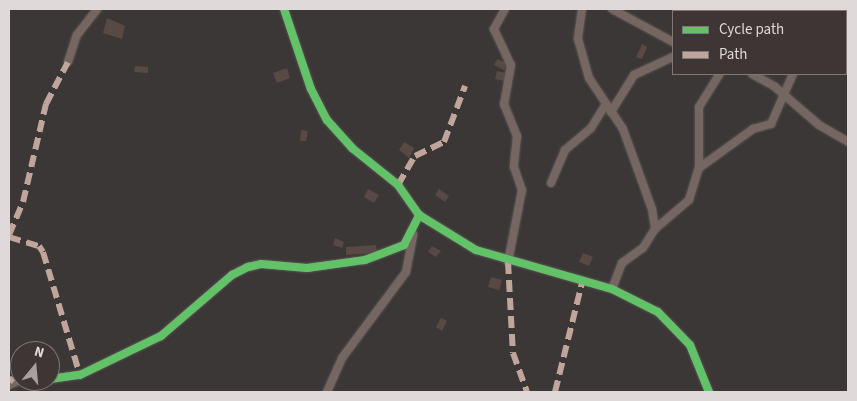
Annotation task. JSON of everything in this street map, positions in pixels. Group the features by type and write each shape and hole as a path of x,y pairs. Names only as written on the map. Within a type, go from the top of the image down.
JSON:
{"street":[{"path":"68,62 77,35 97,9"},
{"path":"284,9 310,90 327,120 352,148 398,185 419,215 439,231 508,262 564,273 612,289 658,312 679,332 698,361 709,392"},
{"path":"505,9 494,29 511,65 504,104 517,136 514,167 522,190 508,262"},
{"path":"582,9 580,48 588,78 627,138 655,229"},
{"path":"612,9 672,41"},
{"path":"551,183 565,150 591,128 634,75 672,57"},
{"path":"612,289 622,263 643,248 655,229 686,205 699,168 697,113 719,75"},
{"path":"754,75 775,87 782,97 848,142"},
{"path":"699,168 753,129 771,124 793,75"},
{"path":"327,392 342,358 406,272 413,234 419,215"},
{"path":"60,378 80,375 161,336 232,275 248,267 307,268 365,260 398,249 413,234"}],"building":[{"path":"107,18 125,26 122,39 103,33"},
{"path":"642,44 647,47 642,59 636,57"},
{"path":"497,59 507,63 504,70 494,65"},
{"path":"135,66 148,67 148,73 134,72"},
{"path":"287,68 290,78 277,83 273,73"},
{"path":"497,71 506,73 504,81 495,79"},
{"path":"301,130 308,131 306,141 300,141"},
{"path":"404,142 414,148 409,158 399,150"},
{"path":"368,189 379,195 374,203 364,197"},
{"path":"439,189 449,196 445,202 435,195"},
{"path":"335,238 344,242 342,248 333,245"},
{"path":"376,245 377,253 346,255 346,247"},
{"path":"432,246 441,251 436,257 428,252"},
{"path":"583,253 593,257 589,266 579,262"},
{"path":"491,277 502,280 499,290 488,287"},
{"path":"441,318 447,321 442,331 436,327"}],"marked path":[{"path":"9,235 23,202 46,104 68,62"},
{"path":"398,185 415,156 444,142 465,86"},
{"path":"9,237 39,246 43,252 80,375"},
{"path":"508,262 513,353 527,392"},
{"path":"555,392 583,279"}],"cycle path":[{"path":"284,9 311,89 327,120 352,148 398,185 419,215 476,250 612,289 658,312 690,345 709,392"},
{"path":"60,378 80,375 161,336 232,275 248,267 261,264 307,268 365,260 404,245 419,215"}]}
